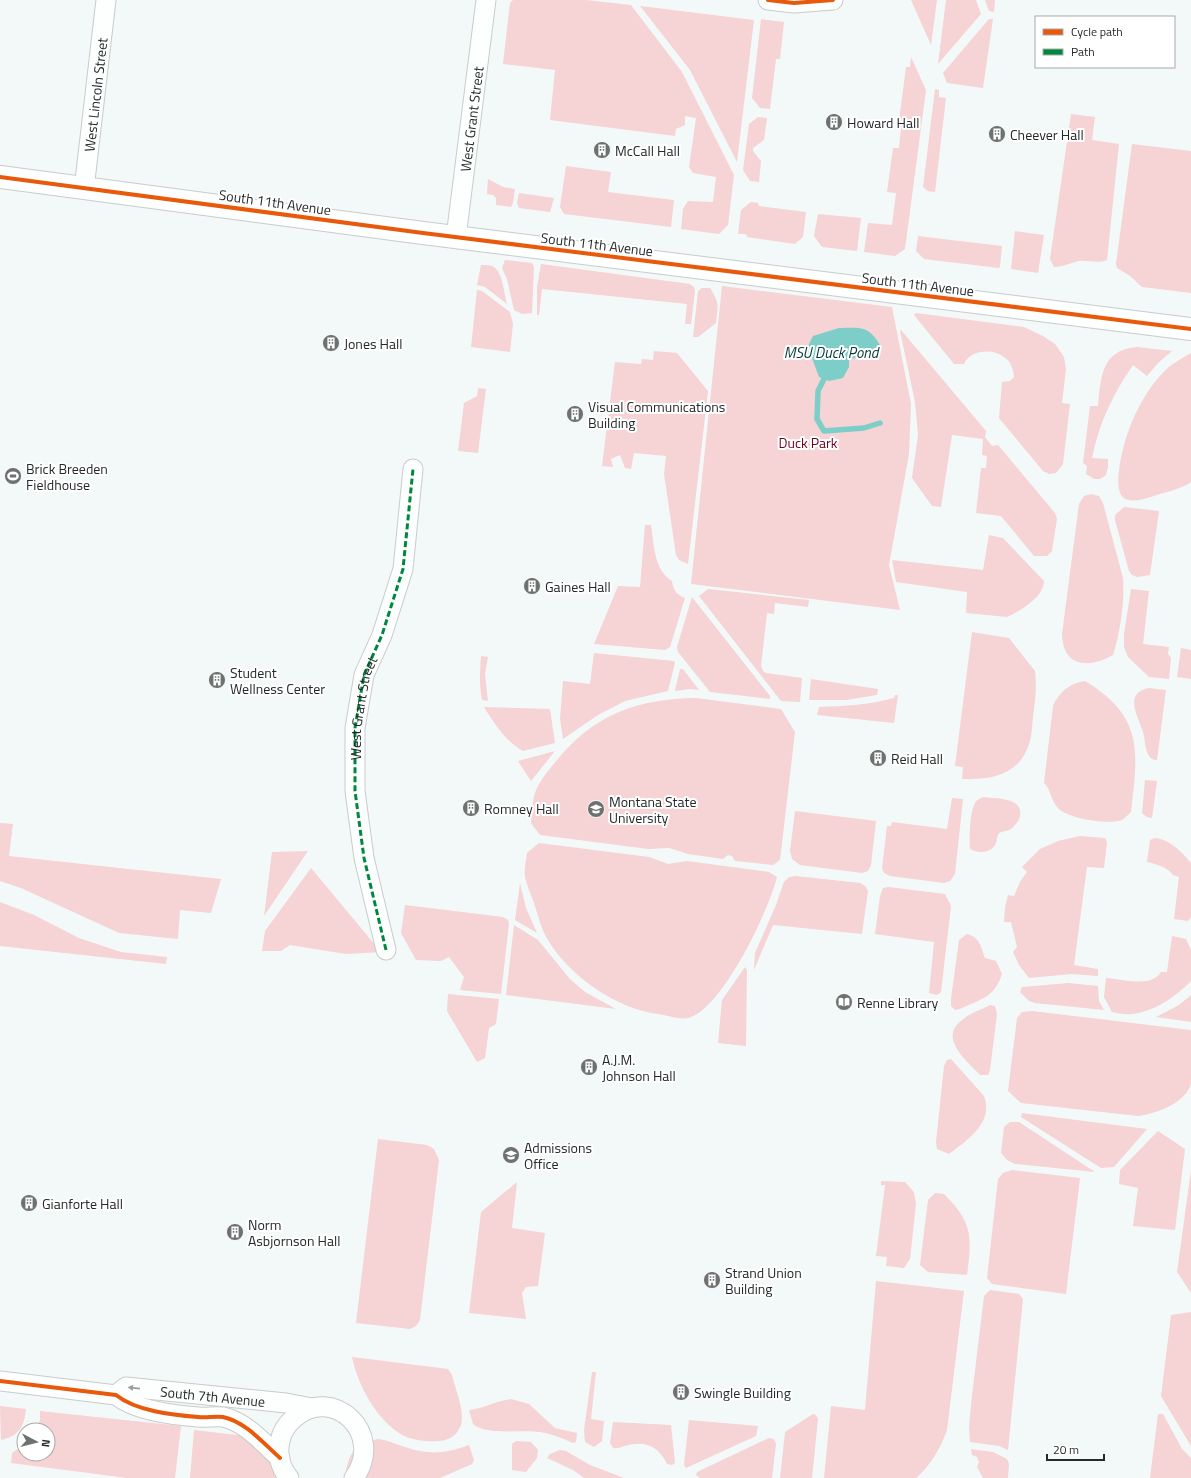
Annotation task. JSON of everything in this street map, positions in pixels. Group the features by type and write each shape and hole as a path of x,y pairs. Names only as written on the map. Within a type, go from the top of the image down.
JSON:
{"street":[{"name":"West Lincoln Street","path":"84,189 106,0"},
{"name":"West Grant Street","path":"456,237 486,0"},
{"path":"768,0 794,3 833,0"},
{"name":"South 11th Avenue","path":"0,177 456,237 1191,329"},
{"name":"West Grant Street","path":"386,950 364,858 356,799 355,728 364,675 382,635 403,569 413,469"},
{"name":"South 7th Avenue","path":"0,1381 116,1395 125,1402 154,1410 199,1417 223,1417 246,1427 280,1458"},
{"name":"South 7th Avenue","path":"116,1395 126,1387 286,1403 312,1408 326,1407 339,1410 351,1418 359,1429 364,1442 364,1456 361,1469 354,1478"},
{"path":"288,1478 280,1464 278,1450 281,1435 288,1422 298,1413 312,1408"}],"green space":[{"path":"513,0 586,0 631,5 682,72 734,175 728,225 719,234 681,229 683,209 688,201 713,202 716,177 693,173 689,167 696,118 685,116 685,125 676,129 675,136 550,120 555,70 503,64 510,3"},
{"path":"911,0 937,0 931,45"},
{"path":"946,0 976,0 981,14 938,64"},
{"path":"985,0 995,0 994,12 989,11"},
{"path":"640,6 754,20 737,162 690,70"},
{"path":"761,19 784,22 780,59 776,59 770,109 760,108 752,98"},
{"path":"989,19 993,19 983,88 947,83 943,73"},
{"path":"911,57 926,90 905,249 895,256 864,252 868,223 892,225 896,193 887,192 893,148 899,148 901,128 898,128 906,67 910,67"},
{"path":"935,89 939,90 939,97 946,98 935,192 928,191 923,187"},
{"path":"1071,114 1095,117 1092,140 1119,144 1107,260 1100,262 1079,261 1054,267 1050,259"},
{"path":"758,117 767,118 764,140 753,148 753,151 761,161 759,182 750,181 743,170 749,124"},
{"path":"1132,144 1191,151 1191,293 1142,287 1130,276 1117,268 1116,264"},
{"path":"566,166 611,172 608,192 674,200 671,227 564,214 560,207"},
{"path":"488,179 503,187 515,189 511,207 496,205 496,198 493,195 487,194"},
{"path":"519,193 554,198 550,212 519,208 517,203"},
{"path":"751,202 758,203 759,206 806,212 803,237 795,244 747,237 746,234 738,234 741,210"},
{"path":"818,214 861,218 857,251 822,247 814,236"},
{"path":"1015,231 1044,235 1038,273 1011,269"},
{"path":"918,236 1002,246 1000,266 999,268 924,259 916,251"},
{"path":"505,260 532,263 534,267 532,313 522,314 514,310 507,279 502,268"},
{"path":"541,264 690,284 694,287 695,291 691,324 685,324 687,304 542,289 539,315 537,315 537,287"},
{"path":"481,265 488,265 497,270 501,279 507,304 485,287 477,285"},
{"name":"Duck Park","path":"722,286 892,307 911,404 909,454 889,565 900,610 691,584"},
{"path":"702,288 710,288 717,301 718,308 716,323 698,337 693,337 698,291"},
{"path":"477,290 482,291 510,312 513,324 510,352 471,347"},
{"path":"916,313 1024,327 1043,336 1055,344 1064,357 1066,369 1062,403 1070,404 1063,464 1056,473 1049,474 1043,471 999,418 1002,382 1010,381 1014,377 1010,363 994,352 982,352 971,356 964,364 954,364 914,315"},
{"path":"901,330 986,431 985,437 992,446 998,445 1055,513 1057,519 1052,551 1047,556 1034,556 1001,516 976,513 981,468 986,468 987,456 982,455 983,439 952,435 941,507 932,506 912,478 918,435 915,402"},
{"path":"1137,347 1172,351 1158,363 1147,376 1133,365 1126,376 1113,398 1103,421 1092,458 1108,459 1106,475 1100,479 1094,479 1086,474 1087,466 1083,463 1090,406 1098,406 1102,375 1110,359 1116,353 1125,349"},
{"path":"654,351 677,353 708,391 688,564 679,560 676,555 664,474 666,456 634,453 631,469 625,468 620,455 611,459 613,467 602,466 615,362 641,364 642,359 653,360"},
{"path":"1191,353 1191,482 1145,499 1130,500 1125,498 1121,495 1119,489 1119,471 1125,443 1136,414 1151,387 1160,376 1170,366"},
{"path":"478,388 486,389 478,453 458,451 464,403 477,396"},
{"path":"1091,494 1099,496 1103,503 1123,578 1123,606 1116,647 1113,655 1095,662 1086,663 1078,662 1072,659 1067,653 1063,645 1062,634 1079,504 1084,496"},
{"path":"1124,507 1159,511 1150,575 1137,577 1132,575 1129,571 1115,520 1115,515"},
{"path":"645,525 651,525 654,549 658,564 666,576 672,581 676,592 685,598 670,647 665,650 594,644 618,586 640,587"},
{"path":"989,535 1003,538 1044,581 1043,587 1036,598 1007,617 966,613 967,592 896,582 892,560 983,570"},
{"path":"708,589 809,600 808,607 775,603 774,614 767,613 761,666 763,671 766,673 802,678 800,702 781,701 699,596"},
{"path":"1131,589 1149,591 1143,644 1169,647 1168,654 1171,658 1169,679 1149,677 1128,657 1124,647 1124,634"},
{"path":"692,597 770,696 770,699 710,692 678,652 677,647"},
{"path":"972,632 1009,638 1035,671 1036,694 1030,741 1024,755 1018,763 1011,769 993,777 962,779 963,767 955,766"},
{"path":"1181,648 1191,650 1191,679 1177,677"},
{"path":"594,653 674,661 675,663 668,691 625,701 598,715 563,739 560,719 563,681 590,684"},
{"path":"481,656 488,657 485,674 488,701 482,700 481,694"},
{"path":"680,669 683,669 699,690 690,689 675,691"},
{"path":"811,679 878,689 877,695 846,700 809,700"},
{"path":"1085,681 1104,694 1118,708 1127,722 1133,737 1135,771 1131,812 1122,820 1108,822 1089,820 1064,813 1056,806 1047,786 1044,783 1053,706 1055,701 1062,692 1070,686"},
{"path":"1149,688 1166,690 1157,760 1152,759 1148,754 1143,732 1134,706 1136,695"},
{"path":"895,695 898,695 894,723 817,715 819,707 866,704 894,698"},
{"path":"696,698 781,709 795,732 780,860 773,865 735,861 732,856 728,855 723,859 688,854 669,848 648,849 540,835 531,823 533,799 541,781 571,744 602,720 619,712 636,706 655,702"},
{"path":"484,707 550,709 555,743 523,751 511,743 496,726"},
{"path":"555,751 531,781 518,761"},
{"path":"1145,780 1157,781 1152,818 1147,817 1142,813"},
{"path":"983,797 1013,802 1020,810 1020,816 1017,823 1011,829 999,833 996,843 992,849 985,852 977,852 970,849 972,814 974,805"},
{"path":"952,798 963,799 955,874 950,881 944,883 890,876 884,873 882,868 887,826 891,826 892,822 947,829"},
{"path":"795,811 876,821 871,865 868,871 862,873 800,865 792,859 790,851"},
{"path":"0,823 13,824 9,856 221,879 211,913 180,910 178,939 119,933 21,888 0,881"},
{"path":"1080,836 1105,838 1107,842 1104,868 1087,867 1074,965 1098,969 1098,976 1071,974 1029,978 1019,965 1013,952 1017,947 1011,922 1004,922 1008,895 1014,896 1020,882 1027,872 1022,867 1040,849 1058,841"},
{"path":"1155,838 1170,843 1191,863 1191,917 1188,921 1174,919 1179,877 1173,875 1162,866 1147,862 1150,840"},
{"path":"539,843 649,857 668,864 687,861 769,872 777,877 754,934 729,979 715,997 701,1011 688,1018 677,1018 642,1011 611,998 581,978 557,953 543,931 525,877 527,853"},
{"path":"308,851 264,916 272,852"},
{"path":"311,868 381,952 346,954 290,945 281,951 262,951 265,931"},
{"path":"796,876 860,883 865,886 868,891 862,934 773,925 754,970 755,953 776,905 784,882 789,877"},
{"path":"520,883 526,908 537,933 515,920"},
{"path":"888,887 945,894 951,906 941,992 937,995 929,993 934,942 875,934 880,896 883,888"},
{"path":"0,902 34,915 79,938 121,952 167,957 166,964 0,946"},
{"path":"405,905 503,917 508,920 509,924 501,994 460,990 464,977 449,957 441,961 416,960 401,933"},
{"path":"514,925 538,940 570,979 585,992 616,1009 506,995"},
{"path":"967,934 978,941 985,958 996,961 1002,974 995,988 986,997 955,1010 951,1006 951,999 959,940"},
{"path":"1172,936 1186,939 1191,950 1191,981 1178,993 1156,1007 1140,1013 1122,1014 1112,1012 1104,997 1106,978 1128,981 1144,981 1157,977 1161,972 1167,972"},
{"path":"745,967 747,970 746,1046 718,1043 722,1000"},
{"path":"1069,983 1098,986 1099,1001 1104,1010 1035,1003 1029,1001 1020,992 1022,987"},
{"path":"448,994 499,999 496,1024 489,1028 485,1058 477,1062 447,1011"},
{"path":"1191,995 1191,1022 1156,1017 1179,1005"},
{"path":"990,1005 995,1006 997,1014 990,1070 988,1075 980,1075 957,1049 953,1041 953,1034 955,1027 962,1020 972,1013"},
{"path":"1032,1011 1191,1030 1191,1083 1188,1090 1177,1102 1153,1113 1138,1116 1021,1103 1008,1091 1017,1018 1022,1012"},
{"path":"951,1059 984,1096 986,1106 982,1123 977,1130 971,1137 949,1154 937,1149 936,1142 944,1066 947,1060"},
{"path":"1022,1113 1147,1129 1114,1167 1101,1168 1021,1117"},
{"path":"1010,1122 1019,1122 1095,1172 1015,1164 1007,1160 1001,1153 1004,1127"},
{"path":"1158,1131 1185,1149 1175,1230 1133,1226 1138,1188 1119,1184 1120,1170"},
{"path":"378,1139 427,1145 434,1149 439,1160 420,1320 416,1326 410,1329 356,1323"},
{"path":"1012,1170 1080,1178 1066,1294 992,1284 987,1278 998,1179 1003,1173"},
{"path":"1191,1170 1191,1293 1177,1272"},
{"path":"881,1181 905,1182 914,1192 916,1204 910,1259 904,1268 886,1266 887,1257 876,1256 885,1185 881,1185"},
{"path":"517,1182 512,1228 545,1233 538,1286 526,1287 522,1293 526,1319 469,1313 481,1212"},
{"path":"935,1193 944,1194 961,1213 965,1222 970,1240 967,1275 928,1272 920,1265 928,1200"},
{"path":"876,1281 964,1291 947,1430 934,1456 926,1468 916,1478 824,1478 831,1406 865,1410"},
{"path":"990,1290 1019,1294 1023,1299 1008,1450 999,1446 970,1442 969,1427 972,1395 984,1296"},
{"path":"1191,1312 1191,1446 1161,1396 1171,1315"},
{"path":"352,1357 448,1369 452,1375 462,1413 461,1425 455,1435 442,1441 423,1441 413,1439 399,1433 382,1418 369,1400 358,1378"},
{"path":"592,1372 596,1372 591,1419 604,1421 602,1441 594,1447 585,1442 584,1430"},
{"path":"511,1399 529,1404 555,1428 577,1433 576,1442 573,1443 557,1436 540,1432 495,1431 479,1428 473,1424 469,1410"},
{"path":"0,1406 26,1409 24,1422 16,1422 16,1433 1,1440"},
{"path":"40,1411 181,1426 175,1478 127,1478 11,1463 12,1453 16,1450 16,1462 56,1462 56,1422 39,1422"},
{"path":"813,1414 816,1415 818,1419 812,1478 780,1478 785,1432"},
{"path":"1158,1414 1163,1414 1182,1449 1191,1458 1191,1478 1150,1478"},
{"path":"689,1420 758,1426 756,1436 686,1468 684,1465"},
{"path":"613,1422 671,1425 675,1463 672,1465 667,1464 660,1453 645,1444 632,1444 613,1448 610,1443"},
{"path":"194,1430 288,1441 285,1478 190,1478"},
{"path":"769,1438 774,1439 776,1444 772,1478 700,1478 696,1475 697,1472"},
{"path":"378,1439 413,1450 429,1452 444,1452 469,1445 474,1460 472,1464 440,1478 345,1478 350,1457 357,1447"},
{"path":"516,1441 531,1442 538,1450 537,1458 526,1472 512,1470 512,1444"},
{"path":"971,1449 993,1452 1007,1459 1009,1464 1008,1478 983,1478 977,1467 979,1462 977,1457 972,1455"},
{"path":"560,1450 566,1451 590,1465 624,1478 584,1478 573,1470 547,1458 550,1454"}],"water":[{"name":"MSU Duck Pond","path":"839,328 863,329 871,334 880,345 863,355 849,360 849,367 843,378 829,381 819,377 812,358 807,355 806,350 813,336"}],"waterway":[{"path":"824,379 818,391 817,419 824,431 864,428 880,423"}],"marked path":[{"path":"386,950 364,858 355,791 355,728 364,675 382,635 403,569 413,469"}],"cycle path":[{"path":"768,0 794,3 833,0"},
{"path":"0,177 423,233 1191,329"},
{"path":"0,1381 116,1395 134,1405 177,1415 223,1417 239,1423 247,1428 280,1458"}],"place":[{"name":"Howard Hall","path":"834,122"},
{"name":"Cheever Hall","path":"997,134"},
{"name":"McCall Hall","path":"602,150"},
{"name":"Jones Hall","path":"331,343"},
{"name":"Visual Communications Building","path":"575,414"},
{"name":"Brick Breeden Fieldhouse","path":"13,476"},
{"name":"Gaines Hall","path":"532,586"},
{"name":"Student Wellness Center","path":"217,680"},
{"name":"Reid Hall","path":"878,758"},
{"name":"Romney Hall","path":"471,808"},
{"name":"Montana State University","path":"596,809"},
{"name":"Renne Library","path":"844,1002"},
{"name":"A.J.M. Johnson Hall","path":"589,1067"},
{"name":"Admissions Office","path":"511,1155"},
{"name":"Gianforte Hall","path":"29,1203"},
{"name":"Norm Asbjornson Hall","path":"235,1232"},
{"name":"Strand Union Building","path":"712,1280"},
{"name":"Swingle Building","path":"681,1392"}]}
